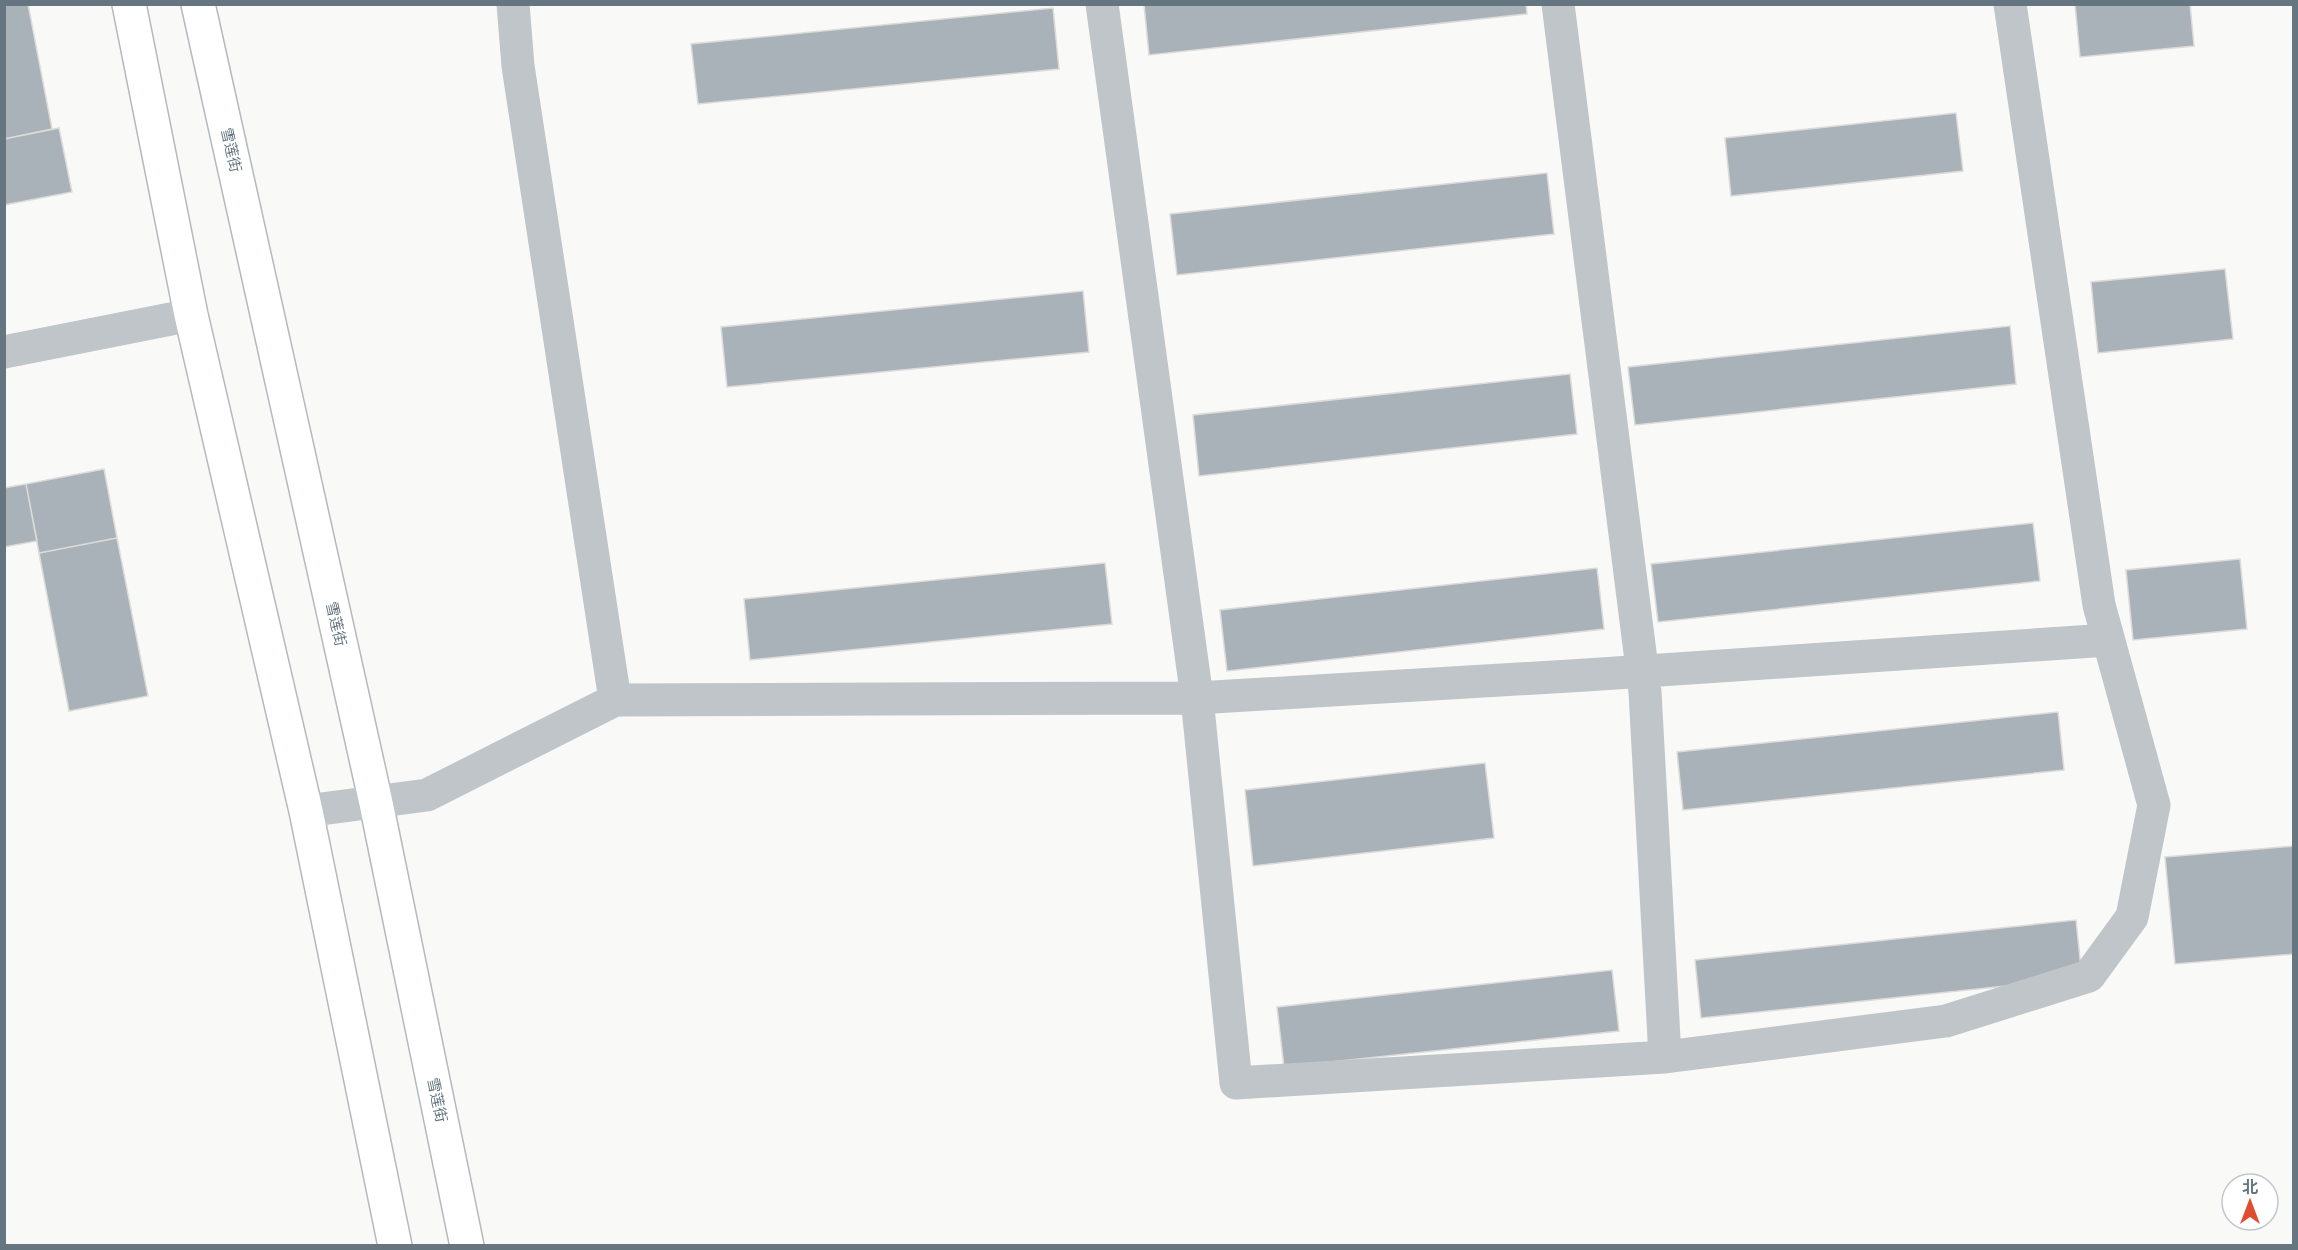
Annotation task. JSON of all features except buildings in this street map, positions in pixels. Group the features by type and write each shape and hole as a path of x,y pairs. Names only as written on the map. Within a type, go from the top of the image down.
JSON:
{"main road":[{"path":"129,4 191,315 306,811 395,1245"},
{"name":"雪莲街","path":"198,4 376,803 467,1245"}],"street":[{"path":"513,4 518,66 615,700"},
{"path":"1102,4 1197,698 1236,1083 1665,1057 1946,1021 2089,976 2133,917 2154,805 2099,606 2010,4"},
{"path":"1558,4 1642,672 1665,1057"},
{"path":"4,352 191,315"},
{"path":"306,811 427,795 615,700 1197,698 1642,672 2109,640"}]}
